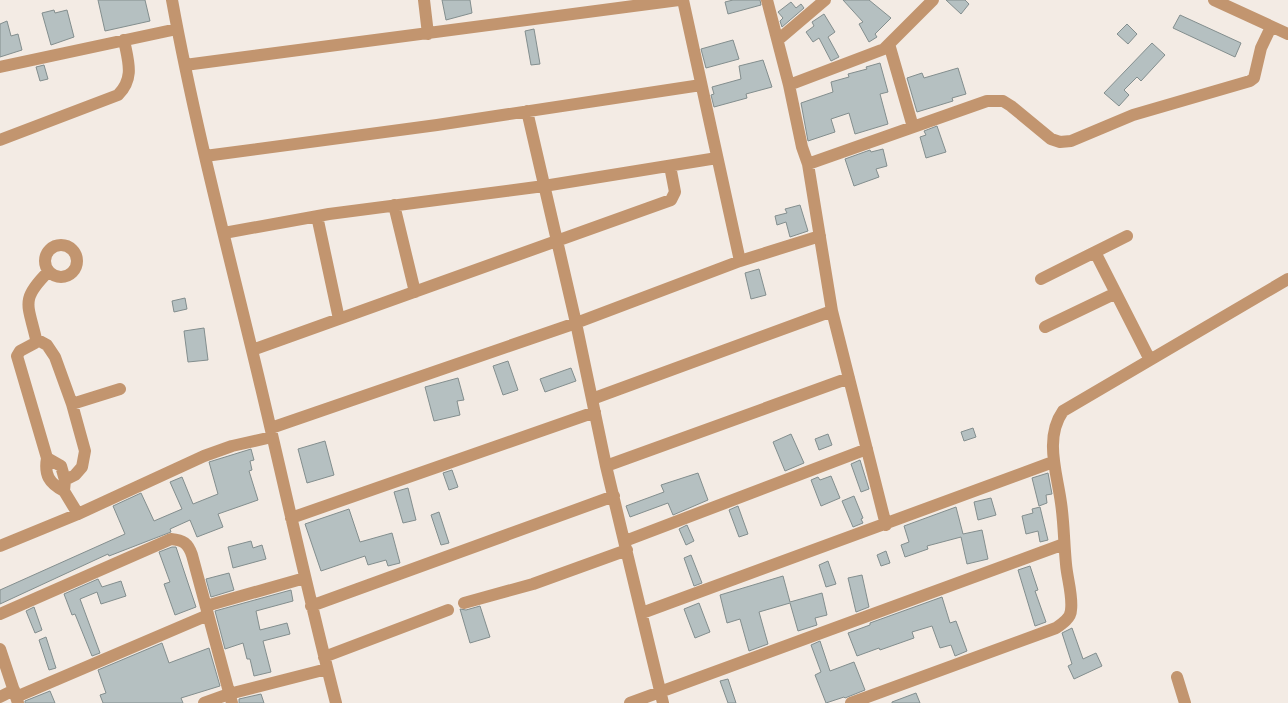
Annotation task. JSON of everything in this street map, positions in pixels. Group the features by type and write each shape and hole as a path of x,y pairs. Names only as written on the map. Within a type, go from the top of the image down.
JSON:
{"street":[{"path":"172,0 205,156 252,350 304,578 336,703"},
{"path":"424,0 428,34"},
{"path":"185,65 679,0"},
{"path":"683,0 740,261"},
{"path":"767,0 789,85 802,147 808,164 832,311 886,525"},
{"path":"778,40 825,0"},
{"path":"789,85 884,49 933,0"},
{"path":"1217,1 1288,34"},
{"path":"808,164 964,108 995,100 1002,101 1012,106 1051,139 1060,142 1071,141 1133,115 1250,81 1254,78 1261,48 1271,27"},
{"path":"0,67 177,29"},
{"path":"0,140 118,95 126,87 130,71 124,40"},
{"path":"889,44 913,127"},
{"path":"205,156 701,85"},
{"path":"527,111 576,323 606,466 663,703"},
{"path":"224,233 316,216 544,186 717,158"},
{"path":"252,350 671,200 675,192 670,166"},
{"path":"394,205 415,292"},
{"path":"316,216 340,319"},
{"path":"0,546 78,514 204,456 576,323 740,261 820,236"},
{"path":"1041,280 1127,236"},
{"path":"1095,252 1150,360"},
{"path":"36,339 47,345 55,357 72,404 85,451 82,467 65,486 54,486 46,473 47,458 17,356 20,351 35,343 36,339 27,304 30,292 48,272"},
{"path":"851,703 1056,628 1065,622 1071,611 1061,504 1054,462 1054,431 1057,419 1063,411 1288,279"},
{"path":"1045,326 1116,293"},
{"path":"592,399 832,311"},
{"path":"606,466 849,378"},
{"path":"72,404 120,389"},
{"path":"291,518 595,412"},
{"path":"464,603 533,584 867,449"},
{"path":"47,458 61,466 65,486 78,514"},
{"path":"642,613 886,525 1054,462"},
{"path":"311,606 614,496"},
{"path":"0,614 171,539 179,540 189,547 230,699"},
{"path":"630,703 1064,544"},
{"path":"0,697 16,696 207,610 304,578"},
{"path":"324,657 448,610"},
{"path":"0,649 16,696"},
{"path":"204,703 230,699 327,669"},
{"path":"1177,677 1185,703"}],"building":[{"path":"98,0 145,0 150,21 105,31"},
{"path":"442,0 470,0 472,13 446,20"},
{"path":"733,0 760,0 761,5 728,14 725,2"},
{"path":"843,0 869,0 891,18 875,34 877,37 869,42 859,24 863,22"},
{"path":"946,0 965,0 969,4 961,14"},
{"path":"791,2 796,8 801,4 804,8 782,27 780,21 783,18 778,12"},
{"path":"54,10 55,13 67,10 74,37 51,45 42,13"},
{"path":"824,14 835,32 828,37 839,57 831,61 819,38 813,42 806,32 814,26 812,22"},
{"path":"1180,15 1241,43 1235,57 1173,28"},
{"path":"7,21 11,36 18,34 22,50 0,57 0,24"},
{"path":"1127,24 1137,34 1128,44 1117,34"},
{"path":"534,29 540,64 531,65 525,31"},
{"path":"733,40 739,59 706,68 701,49"},
{"path":"1152,43 1165,55 1141,81 1137,77 1124,90 1129,95 1119,106 1104,93"},
{"path":"763,60 772,87 746,94 747,98 714,107 711,95 714,94 712,87 741,79 739,66"},
{"path":"880,63 888,92 880,94 888,124 855,134 849,113 831,119 835,132 808,141 801,103 833,92 831,82 849,77 848,74 867,69 866,67"},
{"path":"44,65 48,79 40,81 36,67"},
{"path":"958,68 966,94 952,98 953,101 917,112 907,78 922,73 924,78"},
{"path":"937,126 946,152 926,158 920,137 926,135 924,131"},
{"path":"883,149 887,166 876,169 879,177 854,186 845,159 870,150 871,152"},
{"path":"800,205 808,231 790,237 786,222 777,225 775,216 787,213 785,209"},
{"path":"759,269 766,295 751,299 745,273"},
{"path":"185,298 187,309 174,312 172,301"},
{"path":"204,328 208,360 188,362 184,331"},
{"path":"508,361 518,390 503,395 493,366"},
{"path":"571,368 576,381 545,392 540,379"},
{"path":"458,378 464,400 457,401 460,415 434,421 425,387"},
{"path":"973,428 976,437 964,441 961,432"},
{"path":"791,434 804,463 785,471 773,442"},
{"path":"828,434 832,445 819,450 815,439"},
{"path":"325,441 334,475 307,483 298,449"},
{"path":"251,449 254,460 250,461 252,470 249,471 258,500 218,514 223,527 197,537 190,520 170,529 171,532 109,556 108,554 0,604 0,590 125,534 113,506 141,493 154,521 182,509 170,482 182,477 193,504 218,494 209,462"},
{"path":"860,460 869,489 861,492 851,464"},
{"path":"452,470 458,487 449,490 443,473"},
{"path":"698,473 708,500 673,515 668,503 630,517 626,506 664,492 661,485"},
{"path":"1048,473 1052,494 1046,495 1047,503 1039,506 1032,478"},
{"path":"831,476 840,498 821,506 811,480 818,477 820,480"},
{"path":"408,488 416,520 403,523 394,492"},
{"path":"854,496 863,518 861,519 863,523 853,527 842,501"},
{"path":"991,498 996,515 978,520 974,502"},
{"path":"738,506 748,534 739,537 729,510"},
{"path":"956,507 963,534 982,530 988,559 967,564 961,537 927,546 928,549 905,557 901,545 909,542 904,526"},
{"path":"1040,507 1048,540 1040,542 1038,531 1026,534 1022,516 1033,513 1032,509"},
{"path":"349,509 360,542 392,533 400,563 388,566 386,560 368,565 365,556 321,571 305,524"},
{"path":"439,512 449,543 441,545 431,515"},
{"path":"687,525 694,541 686,545 679,529"},
{"path":"251,541 253,548 262,545 266,559 233,568 228,547"},
{"path":"176,547 196,607 175,615 164,584 170,582 159,552"},
{"path":"886,551 890,563 881,566 877,555"},
{"path":"691,555 702,583 694,586 684,558"},
{"path":"828,561 836,584 826,587 819,565"},
{"path":"1030,566 1038,590 1035,591 1046,622 1035,626 1018,570"},
{"path":"229,573 234,590 211,597 206,579"},
{"path":"862,575 869,607 856,612 848,578"},
{"path":"783,576 790,602 822,593 827,615 815,618 817,625 798,631 790,603 759,612 768,644 749,651 740,619 727,623 720,595"},
{"path":"98,579 102,587 121,581 126,596 101,604 97,592 80,599 100,653 92,656 75,614 72,615 64,594"},
{"path":"291,590 293,601 256,611 260,630 287,623 290,634 263,641 271,672 254,676 250,659 247,659 243,643 225,649 215,611"},
{"path":"942,597 950,623 956,621 967,651 955,656 951,645 940,648 932,626 912,632 914,638 880,650 879,648 857,656 848,633 870,625 870,623"},
{"path":"699,603 710,632 695,638 684,609"},
{"path":"480,606 490,637 470,643 460,609 466,610"},
{"path":"34,607 42,630 35,633 26,611"},
{"path":"1072,628 1083,659 1096,653 1102,666 1074,679 1068,666 1072,664 1062,633"},
{"path":"46,637 56,668 49,670 39,640"},
{"path":"820,641 830,671 854,662 865,690 845,698 844,697 826,703 815,675 821,672 811,645"},
{"path":"162,643 169,663 209,648 220,686 181,698 183,703 103,703 100,695 106,693 98,670"},
{"path":"728,679 736,703 728,703 720,681"},
{"path":"50,691 55,703 25,703 25,701"},
{"path":"916,693 920,703 892,703 892,702"},
{"path":"261,694 264,703 239,703 239,699"}]}
